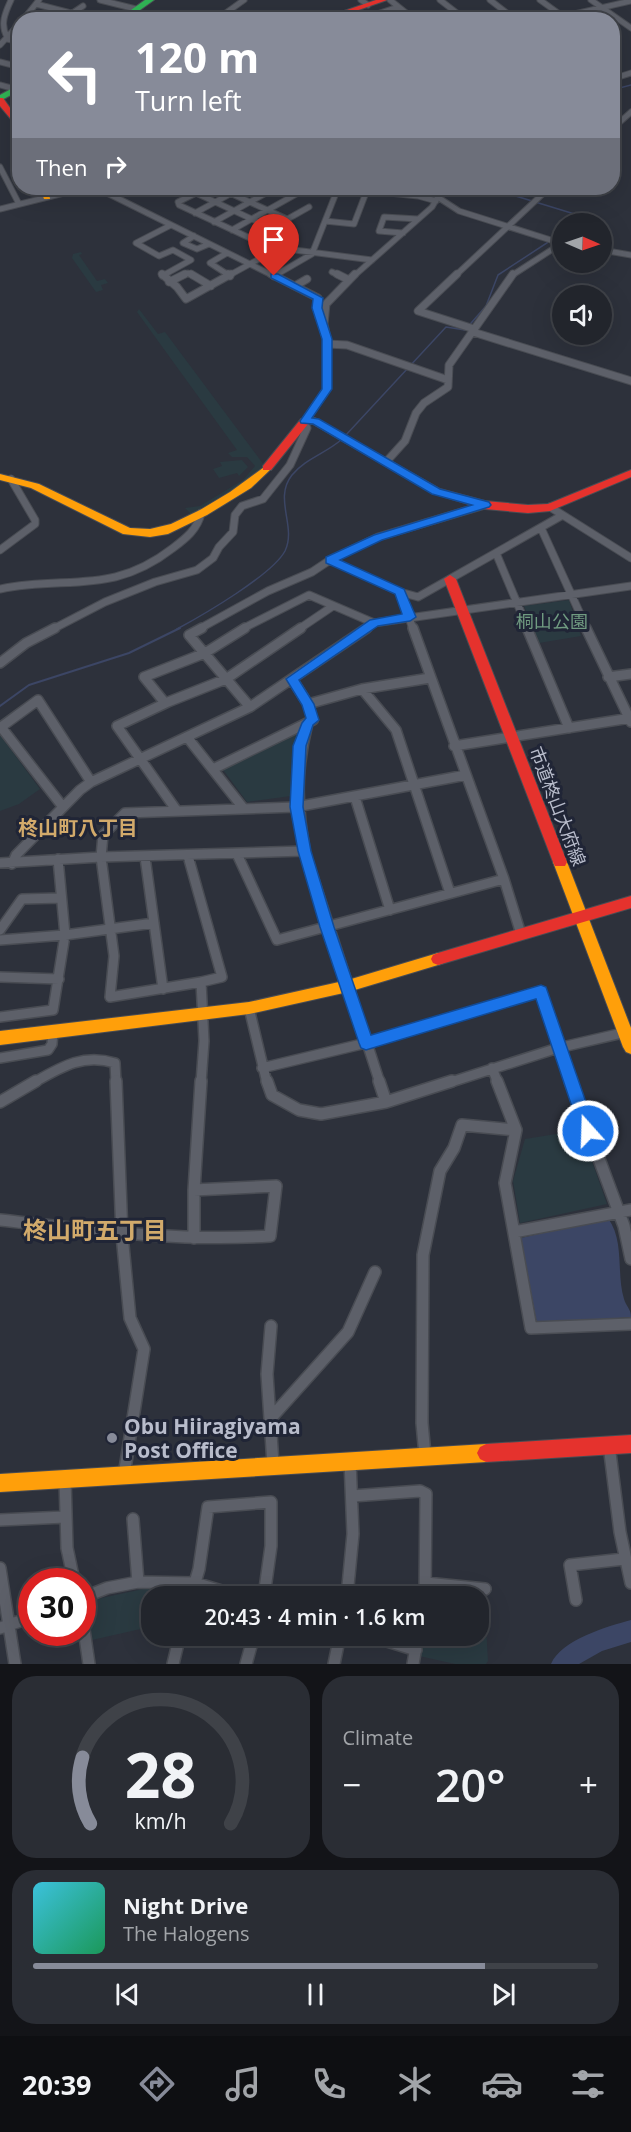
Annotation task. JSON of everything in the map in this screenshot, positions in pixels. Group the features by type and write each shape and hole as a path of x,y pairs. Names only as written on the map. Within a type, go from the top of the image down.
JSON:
{"street":[{"path":"11,0 1,20 4,34 12,40"},
{"path":"100,0 136,9"},
{"path":"132,12 150,0"},
{"path":"227,12 244,0"},
{"path":"341,12 365,2 383,0"},
{"path":"390,0 405,12"},
{"path":"440,0 456,12"},
{"path":"489,0 505,12"},
{"path":"540,0 557,12"},
{"path":"591,0 608,12"},
{"path":"585,12 631,1 628,0"},
{"path":"38,2 69,12"},
{"path":"74,12 83,6"},
{"path":"383,12 398,7"},
{"path":"0,45 12,32"},
{"path":"0,167 12,190"},
{"path":"14,195 19,204"},
{"path":"0,209 39,195"},
{"path":"111,195 318,298 317,308 324,324"},
{"path":"190,195 178,202 195,213 252,239 279,248 312,254 372,260"},
{"path":"205,195 215,202 271,228"},
{"path":"195,213 227,195"},
{"path":"236,195 287,219"},
{"path":"214,222 261,195"},
{"path":"232,230 295,195"},
{"path":"274,276 312,254 337,195"},
{"path":"325,220 354,224 365,195"},
{"path":"419,195 438,200 459,211 508,225 552,241"},
{"path":"5,478 35,486 112,525 136,533 174,528 260,476 304,422 327,389 327,344 324,324 326,304 438,200 440,195"},
{"path":"542,195 418,310 631,381"},
{"path":"252,239 309,207"},
{"path":"403,233 379,231 384,217 418,219"},
{"path":"171,225 136,243 159,256 173,250 190,260 161,275 186,299 279,248"},
{"path":"194,236 183,243 197,249 209,244"},
{"path":"386,462 405,441 416,413 424,403 448,387 449,365 471,329 509,277 552,247"},
{"path":"612,252 631,255"},
{"path":"227,253 210,263 230,276"},
{"path":"332,272 350,280"},
{"path":"169,282 188,273 210,286"},
{"path":"295,286 307,279"},
{"path":"327,344 347,345 447,380"},
{"path":"304,422 315,421 436,492 485,505 528,509 549,507 631,473"},
{"path":"0,663 26,643 105,602 155,582 197,570 213,558 219,547 233,532 235,515 242,506 263,499 290,465 307,428 304,422"},
{"path":"0,550 35,524 35,520 5,478"},
{"path":"250,707 189,635 268,591 312,572 330,560 378,537 485,505"},
{"path":"549,507 631,558"},
{"path":"0,589 29,583 98,582 130,574 159,559 192,532 200,524 201,513"},
{"path":"330,560 400,592 418,597 561,516"},
{"path":"454,746 630,720 541,528"},
{"path":"496,553 569,728"},
{"name":"市道柊山大府線","path":"450,579 628,1031 631,1047"},
{"path":"12,864 16,855 91,782 250,707 374,623 630,587"},
{"path":"400,592 504,879 521,934"},
{"path":"165,703 144,677 205,653 249,625 309,595 374,623"},
{"path":"177,811 117,726 165,703 226,679 333,606"},
{"path":"608,676 631,674"},
{"path":"308,704 362,689 430,678"},
{"path":"213,770 313,720 308,704 292,679"},
{"path":"362,689 396,730 412,786 450,894"},
{"path":"63,807 1,727 38,700 91,782"},
{"path":"308,723 300,746 296,807 304,851 386,1102"},
{"path":"187,737 244,809"},
{"path":"188,856 222,977 110,997 114,956 101,857 103,835 125,813 296,807 466,775"},
{"path":"355,797 390,910"},
{"path":"0,863 101,857 304,851"},
{"path":"237,854 277,940 504,879"},
{"path":"145,857 163,988"},
{"path":"0,1017 53,1010 65,935 58,859"},
{"path":"0,930 22,899 61,898"},
{"path":"0,1038 249,1008 348,986 631,902"},
{"path":"0,940 65,935 154,923"},
{"path":"0,977 59,978"},
{"path":"194,1238 194,1190 204,1041 201,982"},
{"path":"262,1068 366,1043 541,991 558,1048 624,1226 631,1259"},
{"path":"249,1008 262,1068 272,1095 299,1110 321,1114 386,1102 558,1048 628,1031"},
{"path":"0,1058 48,1050 52,1044 53,1032"},
{"path":"0,1102 60,1069 80,1061 94,1058 115,1063 122,1235 130,1318 144,1349 124,1475"},
{"path":"492,1068 516,1130 505,1183 531,1328 631,1324"},
{"path":"425,1455 422,1423 423,1255 440,1171 454,1148 462,1125 516,1130"},
{"path":"0,1220 122,1235 231,1240 270,1236 276,1186 194,1190"},
{"path":"514,1232 631,1210"},
{"path":"270,1419 348,1332 375,1272"},
{"path":"271,1326 267,1374 273,1464"},
{"path":"0,1483 273,1464 631,1444"},
{"path":"609,1445 624,1559 631,1583"},
{"path":"348,1586 353,1534 350,1461"},
{"path":"65,1479 65,1517 71,1568"},
{"path":"352,1496 420,1491 426,1494 425,1586"},
{"path":"194,1586 199,1569 208,1507 272,1502 271,1546 265,1586"},
{"path":"0,1520 65,1517"},
{"path":"134,1520 138,1582"},
{"path":"576,1600 570,1565 624,1559"},
{"path":"0,1568 5,1626 15,1664"},
{"path":"96,1592 138,1582 169,1586"},
{"path":"86,1646 89,1664"},
{"path":"173,1664 177,1646"},
{"path":"246,1664 251,1646"},
{"path":"334,1664 338,1646"},
{"path":"403,1646 416,1650"},
{"path":"413,1664 417,1646"}],"green space":[{"path":"81,252 82,254 79,255 97,281 105,279 108,283 101,285 103,290 96,292 72,258 73,254"},
{"path":"139,309 158,334 165,332 264,465 256,476 191,514 185,508 200,506 243,480 255,466 247,457 232,457 228,453 237,450 137,312"},
{"path":"242,460 248,467 239,476 237,473 219,478 213,469 222,466 220,462"},
{"name":"桐山公園","path":"569,600 581,636 539,643 524,606"},
{"path":"298,733 291,796 247,802 221,767"},
{"path":"0,735 40,789 19,804 0,811"},
{"path":"581,1130 607,1204 520,1223 513,1181 525,1139"},
{"path":"141,1589 141,1629 96,1639 96,1599"},
{"path":"421,1646 487,1646 488,1661 486,1664 455,1664 419,1656"}],"water":[{"path":"608,1218 617,1237 622,1289 631,1317 537,1324 521,1238"}],"waterway":[{"path":"620,88 631,85"},
{"path":"513,195 571,213"},
{"path":"345,436 446,327 465,330 486,306 498,275 552,240"},
{"path":"177,629 236,594 278,561 288,542 285,503 287,484 297,469 341,440"},
{"path":"0,706 29,685 129,653 180,628"},
{"path":"562,1664 595,1643 631,1631"}],"traffic: fast":[{"path":"132,12 150,0"},
{"path":"0,99 12,91"}],"traffic: slow":[{"path":"0,477 35,486 127,531 150,533 175,527 204,513 234,495 267,468"},
{"path":"560,862 631,1047"},
{"path":"0,1038 249,1008 348,986 438,959"},
{"path":"0,1483 486,1453"}],"traffic: jam":[{"path":"346,12 383,0"},
{"path":"0,100 12,117"},
{"path":"267,468 305,421 315,421 436,491 485,505 528,509 550,507 631,473"},
{"path":"450,579 560,862"},
{"path":"438,959 631,902"},
{"path":"486,1453 631,1444"}],"place":[{"name":"Obu Hiiragiyama Post Office","path":"112,1438"}],"district":[{"name":"柊山町八丁目","path":"78,827"},
{"name":"柊山町五丁目","path":"95,1229"}],"route":[{"path":"274,276 318,298 319,317 324,324 327,339 327,389 305,421 315,421 339,434 436,492 485,505 378,537 330,560 400,592 410,617 374,623 292,679 308,704 313,720 308,723 300,746 296,807 304,851 366,1043 541,991 558,1048 588,1131"}]}
